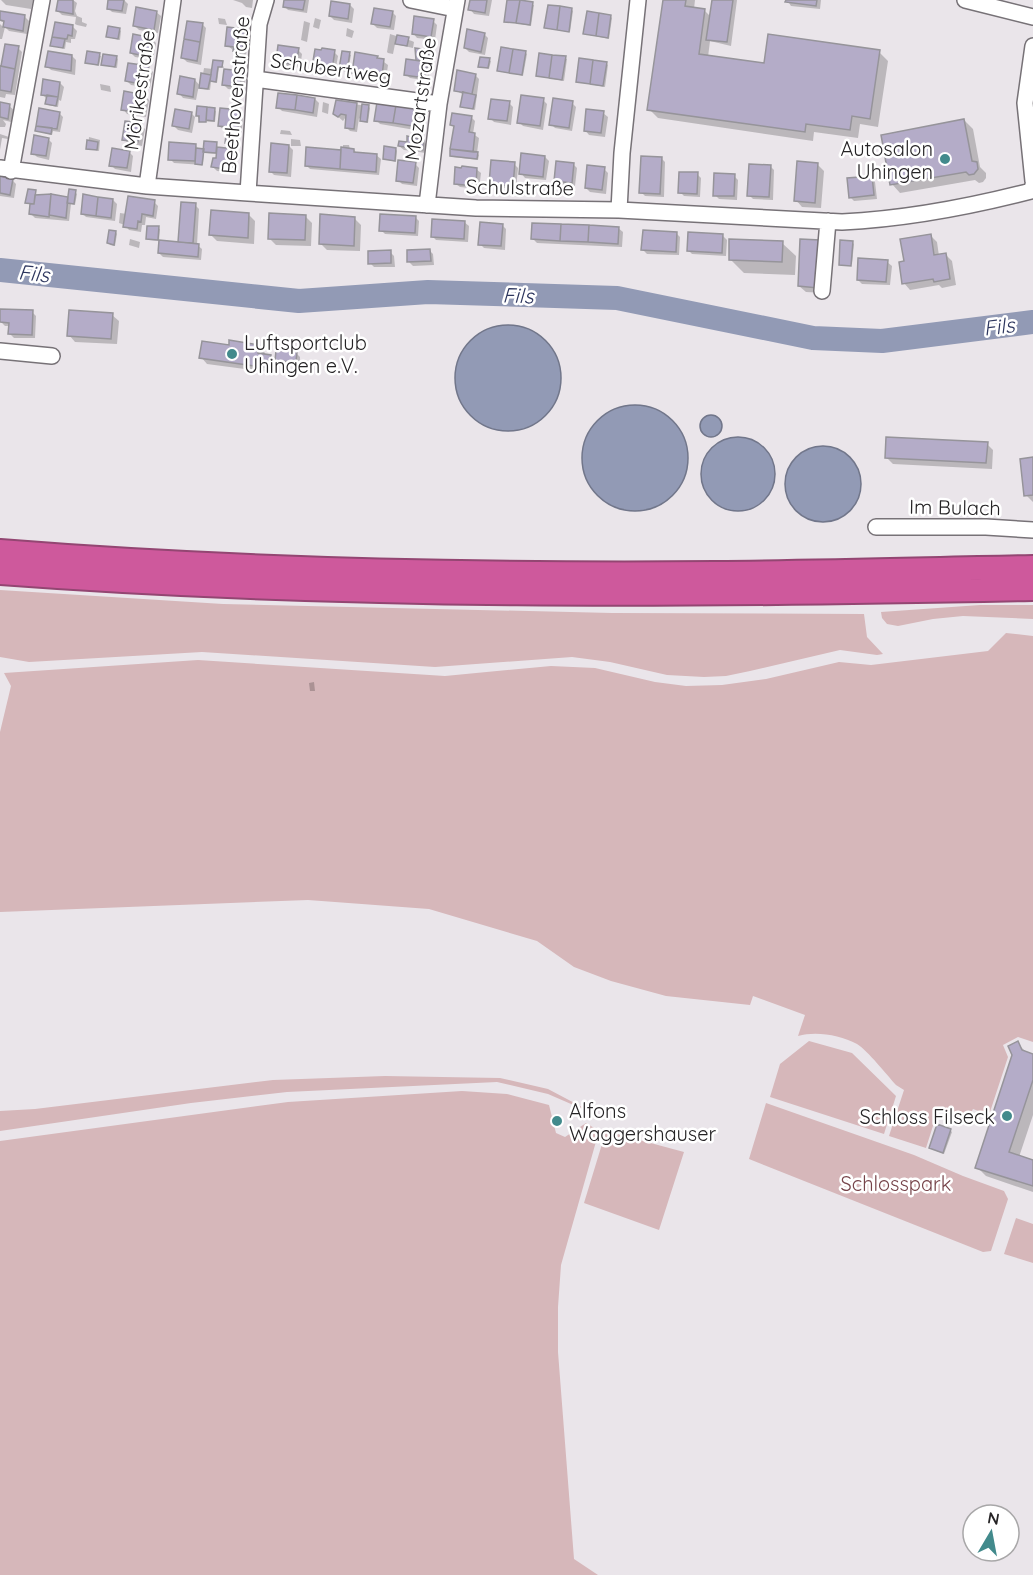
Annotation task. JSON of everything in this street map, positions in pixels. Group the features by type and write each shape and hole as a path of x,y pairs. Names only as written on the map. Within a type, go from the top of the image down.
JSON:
{"highway":[{"path":"0,551 160,561 382,570 567,573 717,573 1033,567"},
{"path":"0,573 161,584 384,592 649,594 1033,589"}],"street":[{"path":"5,170 42,0"},
{"name":"Mörikestraße","path":"147,186 173,0"},
{"name":"Beethovenstraße","path":"248,193 259,24 266,0"},
{"path":"411,0 456,4"},
{"path":"619,210 622,153 638,0"},
{"path":"965,0 1033,16"},
{"name":"Mozartstraße","path":"427,205 438,104 456,4"},
{"path":"1033,46 1025,103 1033,183"},
{"name":"Schubertweg","path":"255,79 438,104"},
{"name":"Schulstraße","path":"5,170 147,186 427,205 619,210 828,221 871,221 966,207 1030,191 1033,183"},
{"path":"822,291 828,221"},
{"path":"0,351 52,356"},
{"name":"Im Bulach","path":"876,527 986,527 1033,530"}],"green space":[{"path":"0,590 223,604 612,613 864,614 867,637 883,654 840,650 726,676 704,677 667,675 610,662 572,657 435,667 202,652 29,662 0,657"},
{"path":"980,605 1033,605 1033,619 963,616 898,626 887,624 881,612"},
{"path":"1006,633 1033,636 1033,1042 1018,1037 1003,1045 1008,1057 989,1115 973,1109 968,1119 938,1110 926,1148 889,1136 904,1090 896,1085 872,1057 857,1044 828,1035 798,1036 805,1015 753,996 750,1005 666,996 611,981 574,967 537,941 429,909 308,900 0,912 0,732 11,686 4,673 198,660 445,676 551,666 595,668 655,682 686,686 722,685 766,679 839,662 871,665 988,651"},
{"path":"809,1041 852,1053 896,1096 884,1134 770,1097 780,1064"},
{"path":"385,1076 500,1078 548,1089 601,1117 548,1094 497,1082 287,1092 191,1103 0,1131 0,1111 35,1109 273,1080"},
{"path":"462,1091 507,1094 549,1105 556,1133 565,1137 586,1123 599,1131 561,1265 558,1307 558,1352 574,1559 598,1575 0,1575 0,1141 288,1102"},
{"name":"Schlosspark","path":"766,1103 914,1155 1004,1191 1008,1199 991,1251 983,1252 749,1159"},
{"path":"606,1131 684,1152 659,1230 584,1203"},
{"path":"1016,1218 1033,1224 1033,1263 1004,1254"}],"water":[{"path":"508,325 528,329 545,341 557,358 561,378 557,398 545,415 528,427 508,431 488,427 471,415 459,398 455,378 459,358 471,341 488,329"},
{"path":"635,405 655,409 673,420 684,438 688,458 684,478 673,496 655,507 635,511 615,507 597,496 586,478 582,458 586,438 597,420 615,409"},
{"path":"711,415 719,418 722,426 719,434 711,437 703,434 700,426 703,418"},
{"path":"731,437 745,437 759,443 769,453 775,467 775,481 769,495 759,505 745,511 731,511 717,505 707,495 701,481 701,467 707,453 717,443"},
{"path":"816,446 830,446 844,452 855,463 861,477 858,499 850,511 830,522 816,522 802,516 791,505 785,491 785,477 791,463 802,452"}],"building":[{"path":"58,0 73,0 73,14 56,11"},
{"path":"108,0 124,0 122,11 107,9"},
{"path":"284,0 305,0 303,10 283,7"},
{"path":"470,0 487,0 485,13 468,10"},
{"path":"507,0 520,0 516,23 504,22"},
{"path":"520,0 533,2 530,25 516,23"},
{"path":"663,0 686,0 685,6 705,9 699,54 764,63 768,34 880,50 870,119 852,116 850,130 806,124 805,132 647,110"},
{"path":"712,0 733,0 727,42 706,40"},
{"path":"786,0 817,0 816,6 785,2"},
{"path":"331,1 350,4 348,19 329,16"},
{"path":"548,5 560,6 557,30 544,28"},
{"path":"560,6 572,8 569,32 557,30"},
{"path":"136,7 157,11 154,30 133,26"},
{"path":"374,8 393,11 390,27 371,24"},
{"path":"0,11 25,15 23,31 3,27 4,21 0,20"},
{"path":"587,11 599,13 596,36 583,34"},
{"path":"599,13 611,15 608,38 596,36"},
{"path":"414,16 434,19 431,37 412,34"},
{"path":"187,21 203,23 200,42 184,39"},
{"path":"55,22 73,25 72,36 68,35 67,39 52,37"},
{"path":"108,26 120,28 118,39 106,37"},
{"path":"227,27 245,29 242,52 233,51 234,47 225,46"},
{"path":"467,29 485,33 481,52 464,48"},
{"path":"133,34 153,38 150,57 130,53"},
{"path":"397,35 409,37 407,46 395,44"},
{"path":"52,37 65,39 63,48 50,46"},
{"path":"184,39 200,42 197,61 181,58"},
{"path":"5,44 19,46 15,69 1,66"},
{"path":"278,45 299,48 296,65 276,61"},
{"path":"501,47 513,49 509,73 497,71"},
{"path":"322,48 335,50 332,70 312,67 315,49 321,50"},
{"path":"415,48 429,50 428,62 416,60"},
{"path":"513,49 526,51 522,75 509,73"},
{"path":"48,51 72,55 71,71 45,67"},
{"path":"87,51 100,53 98,65 85,63"},
{"path":"342,51 350,52 347,71 339,69"},
{"path":"355,52 384,59 382,76 352,73"},
{"path":"539,53 552,55 549,78 536,76"},
{"path":"103,54 117,56 115,67 101,65"},
{"path":"552,55 566,56 562,80 549,78"},
{"path":"480,57 490,58 488,68 478,67"},
{"path":"579,58 593,60 590,84 576,82"},
{"path":"406,59 428,62 425,78 404,75"},
{"path":"213,60 223,61 222,67 218,67 216,82 210,81"},
{"path":"593,60 607,62 603,86 590,84"},
{"path":"128,63 149,66 146,85 125,81"},
{"path":"0,66 15,69 11,92 0,90"},
{"path":"224,69 242,71 240,87 222,85"},
{"path":"457,70 476,74 472,94 454,91"},
{"path":"201,73 211,75 208,89 199,88"},
{"path":"180,76 195,79 193,97 177,94"},
{"path":"43,79 60,82 58,97 41,95"},
{"path":"124,91 145,95 143,113 121,110"},
{"path":"463,92 476,95 473,109 460,107"},
{"path":"278,93 297,95 295,110 276,108"},
{"path":"47,95 58,97 56,106 45,104"},
{"path":"297,95 315,98 313,113 295,110"},
{"path":"521,95 544,98 540,126 517,123"},
{"path":"553,98 573,101 569,128 549,125"},
{"path":"491,99 510,101 507,121 488,119"},
{"path":"336,100 357,103 354,129 345,128 346,115 341,114 338,117 333,114"},
{"path":"0,102 10,104 8,119 0,117"},
{"path":"377,102 396,105 393,123 374,121"},
{"path":"362,104 369,105 367,122 360,121"},
{"path":"396,105 415,108 412,126 393,123"},
{"path":"197,106 207,107 206,122 199,122 199,116 196,116"},
{"path":"207,107 215,108 214,121 206,120"},
{"path":"39,108 60,112 57,129 36,126"},
{"path":"220,108 240,110 238,128 218,126"},
{"path":"175,109 192,112 189,129 172,126"},
{"path":"586,109 604,111 601,133 584,131"},
{"path":"452,113 472,116 469,132 475,133 473,152 450,149 454,126 450,125"},
{"path":"964,119 972,161 977,162 978,169 974,174 969,175 966,172 890,185 881,135"},
{"path":"125,121 142,123 138,142 122,140"},
{"path":"36,126 52,128 51,134 35,131"},
{"path":"34,135 49,138 46,156 31,154"},
{"path":"226,135 238,136 237,144 225,143"},
{"path":"407,136 424,140 423,150 398,146 399,141 407,142"},
{"path":"87,140 98,142 97,150 86,149"},
{"path":"204,141 217,142 216,153 203,152"},
{"path":"169,142 196,144 195,161 168,160"},
{"path":"271,143 289,145 287,173 269,172"},
{"path":"384,146 396,148 395,161 383,159"},
{"path":"217,147 234,149 231,170 211,167 213,158 216,158"},
{"path":"306,147 341,150 340,169 305,166"},
{"path":"341,147 354,149 354,152 377,154 376,172 340,169"},
{"path":"112,148 130,151 127,168 109,166"},
{"path":"196,148 204,149 202,165 195,164"},
{"path":"450,149 478,152 477,159 450,156"},
{"path":"521,153 545,156 543,177 519,174"},
{"path":"641,156 662,157 660,194 639,193"},
{"path":"398,160 416,162 413,183 396,181"},
{"path":"491,160 515,162 513,186 489,184"},
{"path":"556,161 574,163 572,183 554,181"},
{"path":"797,161 818,163 815,203 794,201"},
{"path":"749,164 771,165 769,197 747,196"},
{"path":"587,165 605,167 602,190 585,188"},
{"path":"462,166 477,168 476,186 454,184 455,167 461,168"},
{"path":"679,172 698,172 697,194 678,193"},
{"path":"714,173 735,174 734,196 713,196"},
{"path":"0,176 13,179 10,195 0,193"},
{"path":"872,176 874,195 849,198 847,178"},
{"path":"28,189 36,190 34,204 25,203"},
{"path":"69,189 76,190 74,204 67,203"},
{"path":"51,194 49,217 29,214 30,204 34,204 35,195"},
{"path":"51,194 68,197 66,218 49,215"},
{"path":"83,194 98,197 96,216 81,214"},
{"path":"128,196 155,200 153,216 142,214 137,229 123,227"},
{"path":"98,197 113,199 111,218 96,216"},
{"path":"181,202 196,203 193,243 178,242"},
{"path":"211,210 249,213 248,238 209,235"},
{"path":"269,213 306,215 305,240 268,239"},
{"path":"320,214 355,217 354,246 319,244"},
{"path":"380,214 416,216 415,233 379,231"},
{"path":"432,219 465,221 464,239 431,237"},
{"path":"480,222 503,224 501,246 478,245"},
{"path":"532,223 561,224 560,241 531,239"},
{"path":"561,224 589,225 588,242 560,241"},
{"path":"589,225 619,227 618,244 588,242"},
{"path":"147,226 159,226 158,240 146,239"},
{"path":"109,230 116,231 114,245 107,243"},
{"path":"643,230 677,232 676,252 641,250"},
{"path":"688,232 723,234 722,253 687,251"},
{"path":"931,234 934,255 946,253 950,279 902,284 899,262 904,261 900,239"},
{"path":"729,239 783,241 782,262 729,260"},
{"path":"800,239 820,240 818,288 798,286"},
{"path":"159,240 199,244 198,257 158,253"},
{"path":"840,240 853,241 851,266 839,265"},
{"path":"430,249 431,261 407,262 407,250"},
{"path":"391,250 391,263 368,264 368,251"},
{"path":"858,258 888,260 886,282 857,280"},
{"path":"0,309 33,310 32,335 8,334 9,323 0,322"},
{"path":"69,310 113,313 111,339 67,336"},
{"name":"Luftsportclub Uhingen e.V.","path":"229,340 259,345 258,353 271,355 269,368 199,358 202,341 229,345"},
{"path":"276,350 297,352 296,362 275,361"},
{"path":"886,437 988,442 986,463 885,458"},
{"path":"1033,457 1033,495 1024,496 1020,459"},
{"name":"Schloss Filseck","path":"1018,1041 1022,1050 1033,1054 1033,1080 1009,1152 1033,1160 1033,1186 975,1168 1012,1055 1008,1046"},
{"path":"937,1124 951,1129 943,1153 929,1148"}],"waterway":[{"name":"Fils","path":"0,270 299,301 428,292 617,298 813,338 882,341 1033,322"}],"place":[{"name":"Autosalon Uhingen","path":"945,159"},
{"name":"Luftsportclub Uhingen e.V.","path":"232,354"},
{"name":"Schloss Filseck","path":"1007,1116"},
{"name":"Alfons Waggershauser","path":"557,1121"}]}
